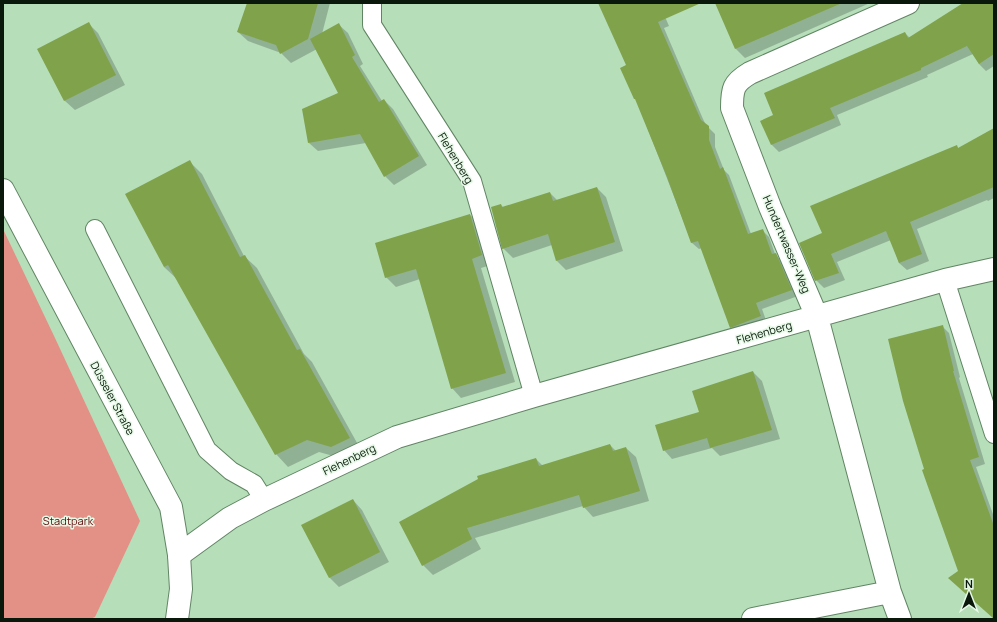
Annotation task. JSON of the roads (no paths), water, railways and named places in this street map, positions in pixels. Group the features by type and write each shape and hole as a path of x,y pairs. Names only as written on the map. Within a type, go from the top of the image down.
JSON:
{"street":[{"name":"Hundertwasser-Weg","path":"900,619 890,592 817,317 770,207 732,108 732,92 739,80 750,73 908,3"},
{"name":"Düsseler Straße","path":"3,190 171,507 179,555 181,588 177,619"},
{"name":"Flehenberg","path":"179,555 230,518 264,500 397,437 534,396 946,280 994,269"},
{"path":"753,619 890,592"}],"lane":[{"name":"Flehenberg","path":"372,3 372,26 472,181 534,396"},
{"path":"95,229 207,450 231,471 254,484 264,500"},
{"path":"946,280 994,434"}],"park label":[{"name":"Stadtpark","path":"68,520"}]}
